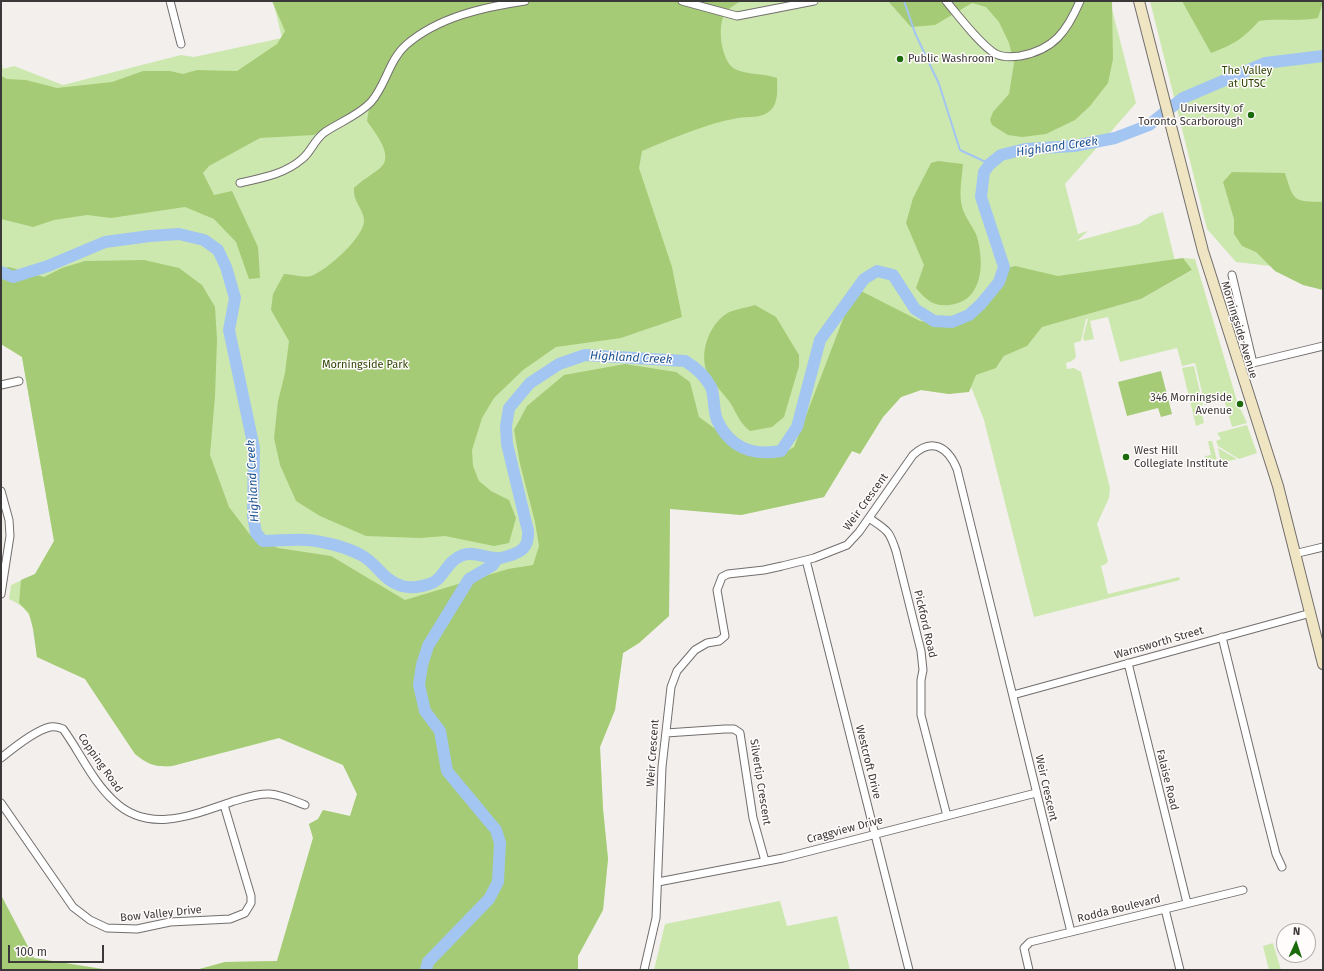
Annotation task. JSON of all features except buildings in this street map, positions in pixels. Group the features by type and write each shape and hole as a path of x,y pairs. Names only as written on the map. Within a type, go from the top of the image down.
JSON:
{"main road":[{"name":"Morningside Avenue","path":"1138,1 1216,298 1278,486 1323,664"}],"street":[{"path":"170,1 181,44"},
{"path":"240,182 280,173 302,159 320,136 362,110 371,101 401,50 417,37 459,16 494,6 525,1"},
{"path":"682,1 737,16 814,1"},
{"path":"946,1 989,49 1000,56 1009,57 1029,54 1050,46 1070,22 1080,1"},
{"path":"1232,274 1253,363 1323,346"},
{"path":"1,385 19,381"},
{"name":"Weir Crescent","path":"644,970 656,918 662,768 671,687 677,671 695,650 707,643 719,641 725,636 717,590 722,577 728,574 764,570 806,560 847,545 869,518 913,455 920,448 929,445 940,447 947,452 953,459 957,469 1070,932"},
{"path":"1,491 9,520 10,536 1,592"},
{"name":"Pickford Road","path":"869,518 884,528 892,536 922,651 923,670 921,680 921,715 947,816"},
{"path":"1294,554 1323,547"},
{"name":"Westcroft Drive","path":"806,560 909,970"},
{"name":"Warnsworth Street","path":"1013,695 1310,613"},
{"path":"1222,637 1276,854 1282,867"},
{"name":"Falaise Road","path":"1128,663 1187,903"},
{"name":"Copping Road","path":"1,758 35,735 50,727 56,726 63,729 108,796 132,814 152,820 172,820 249,797 269,794 305,805"},
{"name":"Silvertip Crescent","path":"666,733 734,729 740,733 753,818 765,861"},
{"name":"Craggview Drive","path":"658,882 765,861 1036,793"},
{"name":"Bow Valley Drive","path":"1,803 73,907 98,924 107,928 129,929 146,928 170,922 230,919 245,913 251,903 251,896 224,805"},
{"name":"Rodda Boulevard","path":"1029,970 1024,953 1026,945 1070,932 1243,890"},
{"path":"1165,909 1180,970"}],"green space":[{"path":"272,1 741,1 726,12 721,25 723,51 726,59 730,65 740,71 777,78 777,91 774,106 764,115 738,118 713,124 642,151 639,168 672,267 682,317 621,338 556,347 523,370 494,398 482,418 472,450 473,466 479,481 491,491 509,500 516,518 509,543 494,546 445,536 420,538 366,536 320,516 296,501 280,465 274,438 278,401 285,373 289,341 271,310 273,294 284,274 311,276 326,267 344,252 359,234 363,226 364,219 356,201 354,188 379,169 384,164 385,158 385,152 379,138 367,121 369,108 365,104 314,135 260,138 209,166 203,173 214,195 232,191 258,247 260,278 249,279 236,242 214,219 185,207 111,218 87,215 54,220 33,227 1,219 1,76 7,79 26,80 57,88 112,82 143,71 170,71 183,74 197,70 237,71 277,44 285,31"},
{"name":"Morningside Park","path":"273,1 1110,1 1136,103 1065,184 1078,234 1088,231 1077,241 1139,224 1150,216 1163,212 1177,269 1072,306 1003,348 997,367 1004,356 1027,345 1041,327 1141,299 1191,271 1183,258 1195,259 1237,401 1237,407 1239,406 1247,423 1232,427 1223,396 1221,396 1222,400 1205,405 1195,363 1182,366 1177,348 1120,362 1108,317 1090,321 1094,339 1084,341 1083,337 1088,319 1086,319 1081,341 1074,343 1076,357 1072,361 1066,363 1067,369 1074,368 1081,372 1110,488 1109,498 1097,524 1108,561 1106,564 1101,566 1108,594 1179,577 1180,580 1034,617 984,420 971,387 949,394 921,390 901,397 883,417 860,454 852,451 824,497 741,515 670,508 669,616 639,643 623,653 615,710 600,747 603,809 608,859 603,910 578,956 578,970 196,970 225,962 277,961 313,838 309,824 318,819 323,810 350,816 357,794 343,765 279,738 172,766 157,766 148,763 135,754 85,679 37,657 34,631 29,616 24,609 9,599 11,585 35,574 54,541 22,357 1,344 1,59 3,69 14,66 63,85 181,55 194,57 282,38"},
{"path":"888,1 1112,1 1113,59 1108,83 1090,106 1075,120 1046,134 1022,137 1008,135 992,125 990,120 993,112 1009,94 1014,63 1009,43 999,22 986,7 972,3 935,25 911,27"},
{"name":"The Valley at UTSC","path":"1150,1 1323,1 1323,265 1280,267 1236,262 1207,229"},
{"path":"1182,1 1323,2 1318,18 1303,20 1259,21 1238,40 1211,53"},
{"path":"938,161 963,164 961,187 962,205 964,213 976,234 979,243 981,264 977,285 972,293 965,300 948,305 932,303 916,288 924,265 906,223 913,198 931,163"},
{"path":"1232,172 1285,173 1293,195 1296,198 1306,201 1323,202 1323,290 1303,285 1275,271 1256,252 1242,246 1234,234 1234,219 1223,182"},
{"path":"1183,258 1192,270 1141,299 1042,327 1027,346 1004,356 996,368 976,375 969,392 949,394 921,390 901,397 883,417 860,454 852,451 824,497 741,515 670,509 669,616 639,643 623,653 615,710 600,747 603,809 608,859 603,910 578,956 578,970 196,970 225,962 277,961 313,838 309,824 318,819 323,810 350,816 357,794 343,765 279,738 172,766 157,766 148,763 135,754 85,679 37,657 29,613 19,603 21,580 35,574 54,541 22,357 1,344 1,269 9,267 44,277 62,268 85,261 144,260 179,268 202,285 215,307 217,340 215,396 210,455 229,507 251,536 278,548 331,556 405,600 508,569 533,565 539,546 535,522 520,464 514,430 527,406 564,375 625,364 676,372 690,382 699,417 740,447 757,453 781,455 794,447 853,293 861,291 920,321 943,325 971,315 1008,268 1015,266 1058,276"},
{"path":"755,305 776,317 799,355 799,366 784,417 772,427 750,431 743,424 729,401 715,385 708,374 704,358 710,333 720,319 732,311"},
{"path":"1194,366 1203,405 1200,406 1204,423 1196,426 1182,368"},
{"path":"1161,371 1172,414 1161,417 1158,408 1127,416 1118,382"},
{"path":"1247,425 1257,453 1239,459 1218,446 1216,441 1221,439 1217,433"},
{"path":"1208,441 1212,441 1218,464 1207,466 1205,456 1211,455"},
{"path":"1218,448 1237,459 1221,463"},
{"path":"1,895 34,958 109,970 1,970"},
{"path":"780,901 787,926 837,916 850,970 654,970 665,924"},
{"path":"1273,943 1276,953 1276,963 1279,963 1281,970 1269,970 1263,946"}],"waterway":[{"path":"904,1 915,33 939,84 960,150 990,164"},
{"name":"Highland Creek","path":"1,272 13,277 48,266 105,242 150,236 179,234 204,240 218,250 226,267 235,298 229,330 254,448 253,516 256,533 263,541 306,540 341,547 367,558 389,580 402,586 416,587 427,585 436,581 452,562 463,555 475,554 492,558 500,558 517,553 526,545 528,531 507,444 506,426 509,408 530,383 559,364 585,355 685,361 700,372 711,387 717,420 722,430 728,437 743,448 751,451 781,451 797,427 820,340 864,279 877,271 893,275 915,309 934,321 952,322 969,315 981,304 999,282 1004,267 981,197 984,172 990,164 1001,155 1025,149 1074,146 1115,138 1149,125 1183,98 1265,63 1323,56"},
{"path":"426,970 428,962 489,899 498,882 500,843 496,830 447,771 440,731 425,711 419,685 422,665 428,646 469,579 493,565 497,559"}],"place":[{"name":"Public Washroom","path":"900,59"},
{"name":"University of Toronto Scarborough","path":"1251,115"},
{"name":"346 Morningside Avenue","path":"1240,404"},
{"name":"West Hill Collegiate Institute","path":"1126,457"}]}
